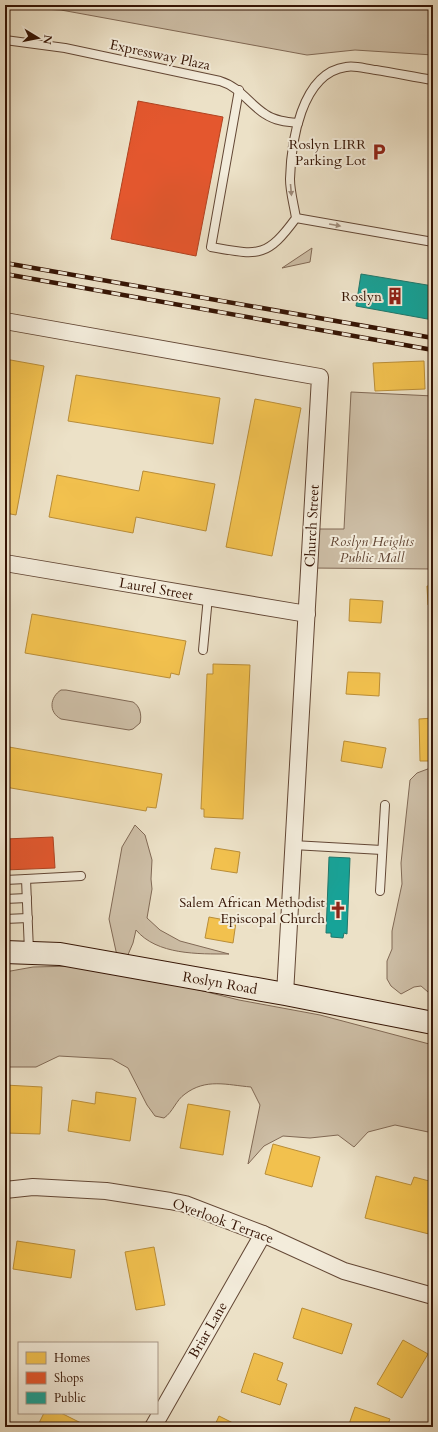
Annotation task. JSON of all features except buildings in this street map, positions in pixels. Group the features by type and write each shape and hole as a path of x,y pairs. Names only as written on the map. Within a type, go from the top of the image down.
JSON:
{"main road":[{"name":"Roslyn Road","path":"5,952 60,954 285,994 433,1024"}],"street":[{"name":"Church Street","path":"5,321 320,377 285,994"},
{"name":"Laurel Street","path":"5,563 307,614"},
{"name":"Overlook Terrace","path":"5,1190 33,1187 106,1191 170,1200 185,1204 263,1234 344,1271 433,1296"},
{"name":"Briar Lane","path":"153,1427 263,1234"}],"lane":[{"name":"Expressway Plaza","path":"5,40 65,48 199,76 230,84 239,90 265,115 282,121 298,123"},
{"path":"239,90 211,247 248,254 264,250 280,240 296,218 290,180 292,155 298,123 306,100 323,78 337,69 352,66 433,80"},
{"path":"296,218 433,242"},
{"path":"204,650 208,597"},
{"path":"380,891 385,805"},
{"path":"293,845 382,850"},
{"path":"5,880 81,876"},
{"path":"26,879 29,952"},
{"path":"5,899 27,898"},
{"path":"5,919 28,918"}],"green space":[{"path":"5,5 433,5 433,55 355,50 307,55 61,10 5,7"},
{"path":"312,248 310,262 282,268"},
{"name":"Roslyn Heights Public Mall","path":"351,392 433,396 430,529 433,530 433,569 310,568 312,529 344,529"},
{"path":"61,690 133,702 140,711 140,723 133,729 129,730 61,719 52,709 52,704 55,696"},
{"path":"433,767 433,953 431,955 433,965 433,994 421,986 414,987 401,994 391,986 387,979 387,961 392,949 392,931 402,884 401,863 410,780 417,773"},
{"path":"135,825 145,835 152,860 152,889 147,918 160,930 180,941 229,954 191,953 166,949 145,938 136,930 133,943 127,957 155,979 239,1000 320,1015 433,1045 433,1133 395,1125 368,1132 354,1147 338,1135 310,1138 283,1136 264,1146 248,1164 260,1105 251,1087 225,1084 209,1084 201,1086 185,1094 170,1113 164,1118 155,1116 147,1105 128,1068 112,1059 59,1056 36,1067 5,1067 5,972 33,967 119,965 109,919 122,847"}],"railway":[{"path":"5,263 433,338"},
{"path":"5,274 433,350"}],"place":[{"name":"Roslyn LIRR Parking Lot","path":"379,152"},
{"name":"Roslyn","path":"395,296"},
{"name":"Salem African Methodist Episcopal Church","path":"338,910"}]}
